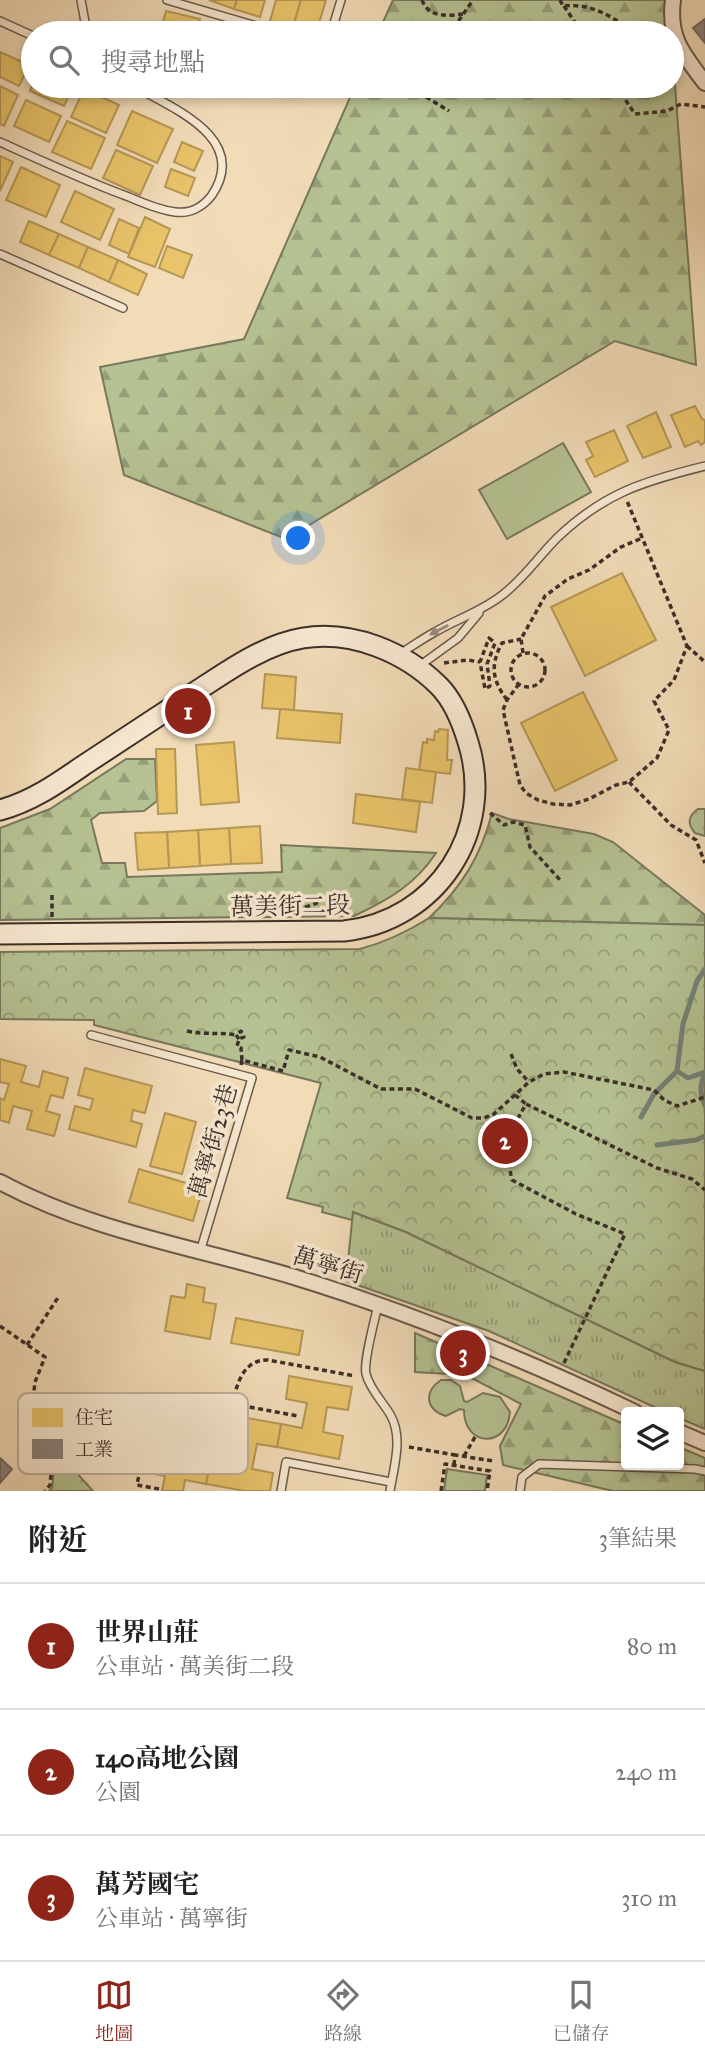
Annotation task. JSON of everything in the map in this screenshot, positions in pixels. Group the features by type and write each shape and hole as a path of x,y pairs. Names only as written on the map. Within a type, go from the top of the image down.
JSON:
{"street":[{"path":"672,21 673,0"},
{"path":"684,56 705,83"},
{"name":"萬美街二段","path":"0,810 41,794 215,679 280,643 324,636 359,641 398,655 418,667 443,690 455,708 471,752 476,776 476,799 470,825 448,871 433,890 414,906 393,919 368,928 332,931 0,934"},
{"name":"萬寧街","path":"0,1182 93,1222 286,1275 449,1329 624,1407"},
{"path":"684,1434 705,1443"}],"lane":[{"path":"80,0 84,21"},
{"path":"167,0 238,21"},
{"path":"335,21 341,0"},
{"path":"0,21 21,31"},
{"path":"0,142 149,205 173,212 198,208 209,200 220,178 222,166 219,148 204,128 154,98"},
{"path":"0,254 123,308"},
{"path":"398,655 436,631 482,610 504,594 580,517 622,490 659,477 705,466"},
{"path":"418,667 458,638 482,610"},
{"name":"萬寧街23巷","path":"91,1035 252,1078 200,1252"},
{"path":"281,1491 286,1462 391,1487 397,1429 368,1379 365,1368 378,1304"},
{"path":"520,1491 522,1477 538,1464 705,1471"}],"path":[{"path":"422,0 425,7 435,14 463,14"},
{"path":"457,21 473,0"},
{"path":"560,0 574,21"},
{"path":"564,6 593,7 619,21"},
{"path":"428,98 449,111"},
{"path":"624,98 635,114 667,111 681,104 705,107"},
{"path":"622,490 687,646 705,662"},
{"path":"523,653 521,639 539,604 555,587 589,570 621,547 642,538"},
{"path":"489,638 495,643 487,664 490,686 485,689 480,662 489,638"},
{"path":"507,700 495,680 493,665 502,643 521,639"},
{"path":"519,684 507,700 504,716 516,774 526,793 538,800 570,805 629,782 657,758 669,730 654,701 674,680 687,646"},
{"path":"523,653 538,656 545,668 544,676 536,685 519,684 511,668 516,657 523,653"},
{"path":"467,660 480,662"},
{"path":"487,664 493,665"},
{"path":"629,782 671,825 696,840 705,863"},
{"path":"476,799 504,825 513,822 525,824 530,847 562,882"},
{"path":"187,1031 206,1035 221,1032 238,1037 237,1046 242,1048 238,1074"},
{"path":"242,1060 283,1071 289,1050 309,1054 381,1088 415,1088 472,1118 484,1118 494,1114 529,1082 544,1074 585,1076 607,1083 654,1090 664,1100 677,1106 705,1097"},
{"path":"511,1054 517,1069 529,1082"},
{"path":"515,1095 526,1104 657,1168 692,1179 705,1190"},
{"path":"526,1104 511,1129 506,1155 512,1180 576,1214 625,1234 558,1376"},
{"path":"27,1345 59,1296"},
{"path":"0,1326 45,1357 35,1382 34,1393"},
{"path":"235,1393 244,1372 255,1362 262,1360 368,1379"},
{"path":"248,1407 298,1416"},
{"path":"464,1456 475,1437"},
{"path":"397,1446 493,1461"},
{"path":"454,1465 456,1455"},
{"path":"441,1491 445,1464 490,1471 487,1491"},
{"path":"45,1491 50,1485 51,1474"},
{"path":"135,1491 138,1474"},
{"path":"136,1485 159,1489"}],"green space":[{"path":"393,0 668,0 670,21 383,21"},
{"path":"350,98 676,98 696,365 615,341 286,539 124,475 100,367 244,339"},
{"path":"563,443 591,492 507,539 479,490"},
{"path":"126,759 155,759 157,801 144,811 100,813 91,820 102,863 125,863 127,877 282,872 281,845 436,853 410,883 354,916 0,920 0,828 50,809"},
{"path":"698,809 705,809 705,836 695,833 690,823 692,814"},
{"path":"492,813 509,819 594,834 613,842 705,915 705,925 429,918 451,895 476,857"},
{"path":"429,918 705,925 705,1371 675,1362 406,1232 353,1212 352,1220 322,1212 323,1207 287,1198 321,1083 94,1025 94,1020 0,1019 0,952 360,949 396,936"},
{"path":"353,1212 406,1232 675,1362 705,1371 705,1429 684,1420 684,1407 654,1407 489,1331 346,1281"},
{"path":"415,1333 621,1423 621,1470 684,1470 684,1449 705,1458 705,1491 613,1491 503,1465 500,1446 521,1404 466,1375 415,1372"},
{"path":"441,1380 451,1380 460,1386 464,1401 467,1402 483,1393 500,1397 510,1412 502,1432 486,1439 478,1437 466,1422 464,1410 460,1409 446,1416 434,1410 429,1395"},
{"path":"447,1469 487,1475 485,1491 444,1491"},
{"path":"53,1474 78,1474 93,1491 49,1491 52,1488"}],"building: 住宅":[{"path":"209,0 237,0 234,9"},
{"path":"237,0 265,0 260,17 234,9"},
{"path":"276,0 301,0 295,21 270,21"},
{"path":"301,0 326,0 320,21 295,21"},
{"path":"166,11 200,19 199,21 163,21"},
{"path":"0,52 21,61 19,86 0,77"},
{"path":"0,86 18,95 4,126 0,124"},
{"path":"46,98 68,98 64,106"},
{"path":"80,98 104,98 119,105 106,133 71,117"},
{"path":"26,100 61,116 49,142 14,126"},
{"path":"132,111 173,129 157,163 117,145"},
{"path":"67,121 105,138 91,169 52,152"},
{"path":"182,142 203,151 194,171 174,162"},
{"path":"116,150 153,166 140,195 103,178"},
{"path":"0,156 13,162 0,191"},
{"path":"21,167 60,185 46,217 6,200"},
{"path":"171,169 195,178 188,196 165,187"},
{"path":"75,191 114,209 100,240 61,222"},
{"path":"145,217 170,229 155,267 128,257"},
{"path":"119,219 139,228 129,254 109,245"},
{"path":"29,221 59,234 49,255 20,242"},
{"path":"59,234 88,247 79,268 49,255"},
{"path":"167,246 192,255 183,278 159,268"},
{"path":"88,247 118,260 109,282 79,268"},
{"path":"118,260 147,274 138,295 109,282"},
{"path":"695,406 705,420 705,442 701,445 698,441 685,447 671,415"},
{"path":"656,412 671,447 643,458 627,426"},
{"path":"614,430 628,461 595,477 586,460 593,456 586,442"},
{"path":"622,573 656,640 585,676 551,607"},
{"path":"265,674 296,677 294,710 262,708"},
{"path":"583,692 617,760 555,791 521,723"},
{"path":"280,709 342,714 340,743 277,738"},
{"path":"439,729 448,730 447,760 452,760 450,774 419,770 423,742 427,743 427,739 434,740 435,731 438,732"},
{"path":"234,742 239,802 201,805 196,745"},
{"path":"156,749 175,749 177,813 158,814"},
{"path":"406,768 436,772 432,803 402,799"},
{"path":"356,794 420,802 416,832 353,823"},
{"path":"260,826 262,863 231,864 229,828"},
{"path":"229,828 231,864 200,866 198,830"},
{"path":"198,830 200,866 169,868 167,832"},
{"path":"167,832 169,868 138,870 135,833"},
{"path":"0,1059 26,1066 21,1082 39,1087 43,1071 68,1078 63,1098 51,1095 46,1111 60,1115 54,1136 27,1129 32,1111 13,1106 9,1123 0,1120 0,1098 4,1100 9,1084 0,1082"},
{"path":"85,1068 152,1086 145,1113 133,1110 131,1121 142,1124 136,1147 69,1129 75,1106 90,1110 93,1099 78,1095"},
{"path":"165,1113 196,1122 182,1174 150,1166"},
{"path":"139,1169 203,1188 193,1221 129,1202"},
{"path":"187,1284 205,1288 203,1302 216,1304 210,1339 165,1331 171,1296 185,1298"},
{"path":"236,1318 303,1331 299,1355 231,1343"},
{"path":"289,1376 352,1387 348,1410 327,1407 323,1432 343,1436 339,1459 277,1447 281,1424 302,1428 307,1403 286,1399"},
{"path":"248,1418 281,1424 277,1447 257,1444 252,1469 273,1473 270,1491 245,1491 206,1484 208,1474 248,1474"},
{"path":"154,1474 208,1474 206,1484 185,1480 183,1491 162,1491 165,1476"}],"building: 工業":[{"path":"705,19 705,43 693,28"},
{"path":"0,1458 12,1469 0,1483"}],"waterway":[{"path":"705,969 697,981 683,1024 677,1071 688,1078 705,1072"},
{"path":"641,1117 654,1094 677,1071"},
{"path":"705,1074 701,1090 705,1106"},
{"path":"657,1145 696,1140 705,1136"}],"place":[{"name":"世界山莊","path":"188,711"},
{"name":"140高地公園","path":"505,1141"},
{"name":"萬芳國宅","path":"463,1353"}]}
